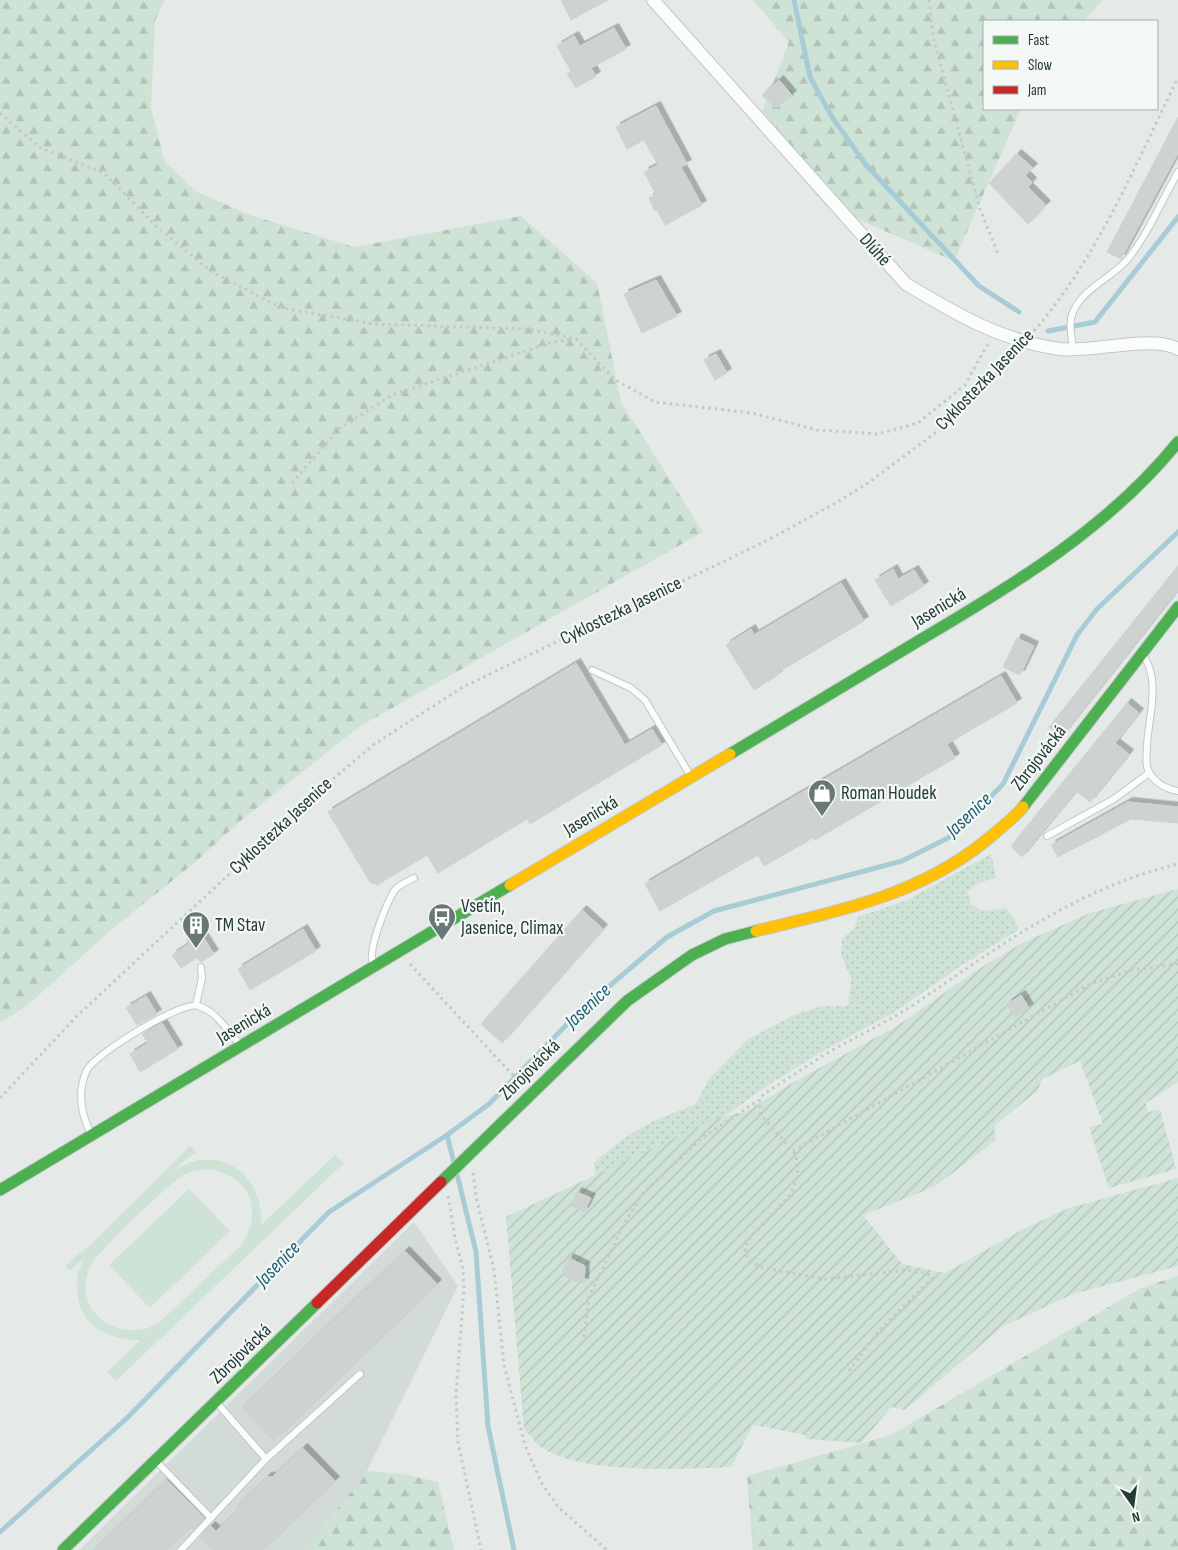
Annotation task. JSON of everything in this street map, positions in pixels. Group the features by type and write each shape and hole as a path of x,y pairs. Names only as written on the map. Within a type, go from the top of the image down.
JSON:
{"street":[{"name":"Dlúhé","path":"653,0 906,284 960,317 994,333 1025,341 1166,344 1178,350"},
{"name":"Jasenická","path":"0,1190 1010,586 1048,561 1115,509 1178,442"},
{"name":"Zbrojovácká","path":"63,1550 445,1180 613,1013 646,986 692,955 726,939 874,902 910,888 972,853 1021,810 1178,607"}],"lane":[{"path":"1072,343 1070,321 1073,310 1082,299 1118,269 1131,254 1178,172"},
{"path":"1143,654 1149,665 1152,680 1146,759 1149,773 1160,784 1178,791"},
{"path":"592,670 631,688 645,700 690,776"},
{"path":"1047,836 1114,799 1149,773"},
{"path":"374,966 370,955 373,943 395,889 414,878"},
{"path":"196,1006 202,978 201,967"},
{"path":"91,1135 82,1105 84,1080 88,1069 104,1053 169,1014 188,1005 196,1006 212,1014 240,1046"},
{"path":"181,1550 266,1459 360,1374"},
{"path":"216,1402 266,1459"},
{"path":"155,1460 211,1518"}],"path":[{"path":"929,0 934,42 980,209 998,254"},
{"name":"Cyklostezka Jasenice","path":"0,1098 77,1016 117,978 312,796 380,740 428,708 485,676 768,540 834,504 868,483 934,434 978,393 1047,316 1099,236 1178,78"},
{"path":"0,113 39,147 104,173 157,227 212,272 282,308 375,324 528,329 576,339 614,379 655,402 752,413 817,430 878,434 918,423 965,385 994,333"},
{"path":"292,483 339,429 392,395 553,342 576,339"},
{"path":"584,1337 589,1297 624,1224 643,1193 702,1138 759,1100 764,1094 825,1055 877,1028 1032,924 1075,902 1127,880 1178,864"},
{"path":"407,961 519,1082"},
{"path":"793,1151 1090,984 1132,970 1178,964"},
{"path":"759,1100 762,1115 793,1151 799,1165 796,1186 747,1241 745,1249 749,1261 763,1268 826,1279 907,1270 926,1273 933,1278 880,1329 849,1370"},
{"path":"467,1158 494,1270 504,1365 525,1445 541,1482 558,1507 607,1550"},
{"path":"445,1180 464,1269 464,1304 456,1395 458,1442 481,1550"}],"shaded area":[{"path":"414,1222 458,1286 328,1550 79,1550"}],"green space":[{"path":"0,0 165,0 155,20 151,108 165,162 197,192 250,215 354,247 521,216 597,283 621,402 703,532 359,727 243,819 193,864 112,929 28,1005 0,1023"},
{"path":"753,0 1103,0 1085,20 983,20 983,110 1021,110 954,261 825,205 758,122 789,42"},
{"path":"991,854 996,878 979,883 967,891 971,904 981,911 1006,908 1015,919 1018,930 959,967 893,1013 825,1050 770,1084 708,1128 595,1176 594,1163 629,1135 666,1116 695,1105 709,1079 748,1039 794,1015 822,1006 848,1006 851,978 841,955 842,938 854,929 858,917 907,900"},
{"path":"1178,889 1178,1082 1146,1103 1148,1112 1160,1109 1176,1169 1109,1188 1089,1127 1103,1124 1080,1061 1042,1079 1038,1090 994,1126 996,1140 934,1187 863,1215 902,1264 945,1273 1027,1227 1069,1208 1178,1178 1178,1266 1073,1294 1002,1327 905,1410 891,1407 861,1443 805,1439 805,1435 753,1425 731,1467 687,1469 634,1468 583,1463 561,1457 542,1448 524,1429 506,1217 717,1118 745,1112 799,1079 897,1026 977,970 1024,942 1090,913"},
{"path":"190,1146 196,1152 171,1172 195,1161 210,1160 223,1162 235,1168 253,1186 261,1211 261,1225 335,1155 344,1163 116,1381 107,1372 140,1340 116,1337 105,1333 87,1319 81,1309 77,1284 78,1273 84,1258 70,1271 65,1266 80,1252 82,1253","holes":["208,1169 234,1179 243,1187 249,1196 252,1207 252,1219 241,1245 160,1322 145,1329 130,1330 115,1327 103,1321 93,1311 87,1298 86,1283 90,1267 95,1259 133,1220 182,1176 198,1170"]},
{"path":"189,1189 230,1231 150,1308 109,1265"},
{"path":"1178,1276 1178,1550 753,1550 747,1476 891,1435 1141,1288"},
{"path":"368,1471 404,1474 438,1482 454,1550 304,1550"}],"building":[{"path":"561,0 608,0 571,20"},
{"path":"614,28 626,49 591,68 596,76 576,88 567,74 571,71 557,46 574,36 580,46"},
{"path":"779,80 792,95 776,108 762,95"},
{"path":"656,106 687,164 681,167 702,205 665,225 649,198 656,194 644,172 658,165 644,140 627,149 616,127"},
{"path":"1178,117 1178,153 1121,259 1107,252"},
{"path":"1017,154 1033,168 1025,175 1032,182 1028,187 1046,205 1028,224 989,183"},
{"path":"656,280 677,316 642,333 624,294"},
{"path":"716,354 727,373 715,380 704,360"},
{"path":"1178,566 1178,590 1061,737 1049,727"},
{"path":"893,569 898,579 914,570 924,586 891,606 875,580"},
{"path":"841,583 864,621 777,673 778,675 754,690 726,645 751,629 754,635"},
{"path":"1017,638 1034,646 1020,675 1003,667"},
{"path":"576,663 625,745 652,729 662,745 530,824 527,819 438,873 427,855 377,885 370,882 328,812"},
{"path":"1001,676 1017,703 947,744 955,758 815,840 813,838 764,866 758,855 660,911 645,884"},
{"path":"1127,703 1139,713 1115,743 1129,754 1090,802 1076,791 1022,857 1011,846"},
{"path":"1128,802 1178,807 1178,823 1131,819 1058,857 1051,845"},
{"path":"582,910 603,929 502,1043 481,1024"},
{"path":"303,929 316,951 250,990 238,969"},
{"name":"TM Stav","path":"200,932 214,954 201,962 197,958 181,968 172,955 189,944 186,940"},
{"path":"1021,995 1029,1008 1015,1017 1007,1004"},
{"path":"146,996 157,1014 137,1025 126,1008"},
{"path":"162,1023 178,1049 140,1072 130,1054 148,1043 142,1034"},
{"path":"577,1192 591,1198 584,1212 571,1205"},
{"path":"405,1251 437,1284 274,1441 242,1408"},
{"path":"569,1258 585,1266 584,1283 573,1281 563,1275 564,1273 562,1272"},
{"path":"303,1448 335,1481 263,1550 213,1550 200,1537 211,1526 216,1531 235,1513 236,1507 267,1477 272,1477"},
{"path":"167,1480 204,1518 193,1530 191,1527 167,1550 94,1550"}],"waterway":[{"path":"794,0 810,77 832,117 866,165 979,286 1019,312"},
{"path":"1048,331 1095,322 1178,217"},
{"name":"Jasenice","path":"0,1532 127,1418 329,1212 447,1135 489,1104 581,1010 667,937 714,911 902,861 948,838 1003,784 1077,635 1097,609 1178,532"},
{"path":"447,1135 454,1163"},
{"path":"457,1174 476,1252 488,1426 514,1550"}],"traffic: fast":[{"path":"730,754 1028,574 1092,527 1122,501 1151,473 1178,442"},
{"path":"1023,807 1178,607"},
{"path":"0,1190 510,885"},
{"path":"441,1182 627,1001 692,955 725,939 756,931"},
{"path":"63,1550 317,1303"}],"traffic: slow":[{"path":"510,885 730,754"},
{"path":"756,931 852,907 911,885 940,871 968,854 1006,824 1023,807"}],"traffic: jam":[{"path":"317,1303 441,1182"}],"place":[{"name":"Roman Houdek","path":"822,817"},
{"name":"Vsetín, Jasenice, Climax","path":"442,941"},
{"name":"TM Stav","path":"196,949"}]}
